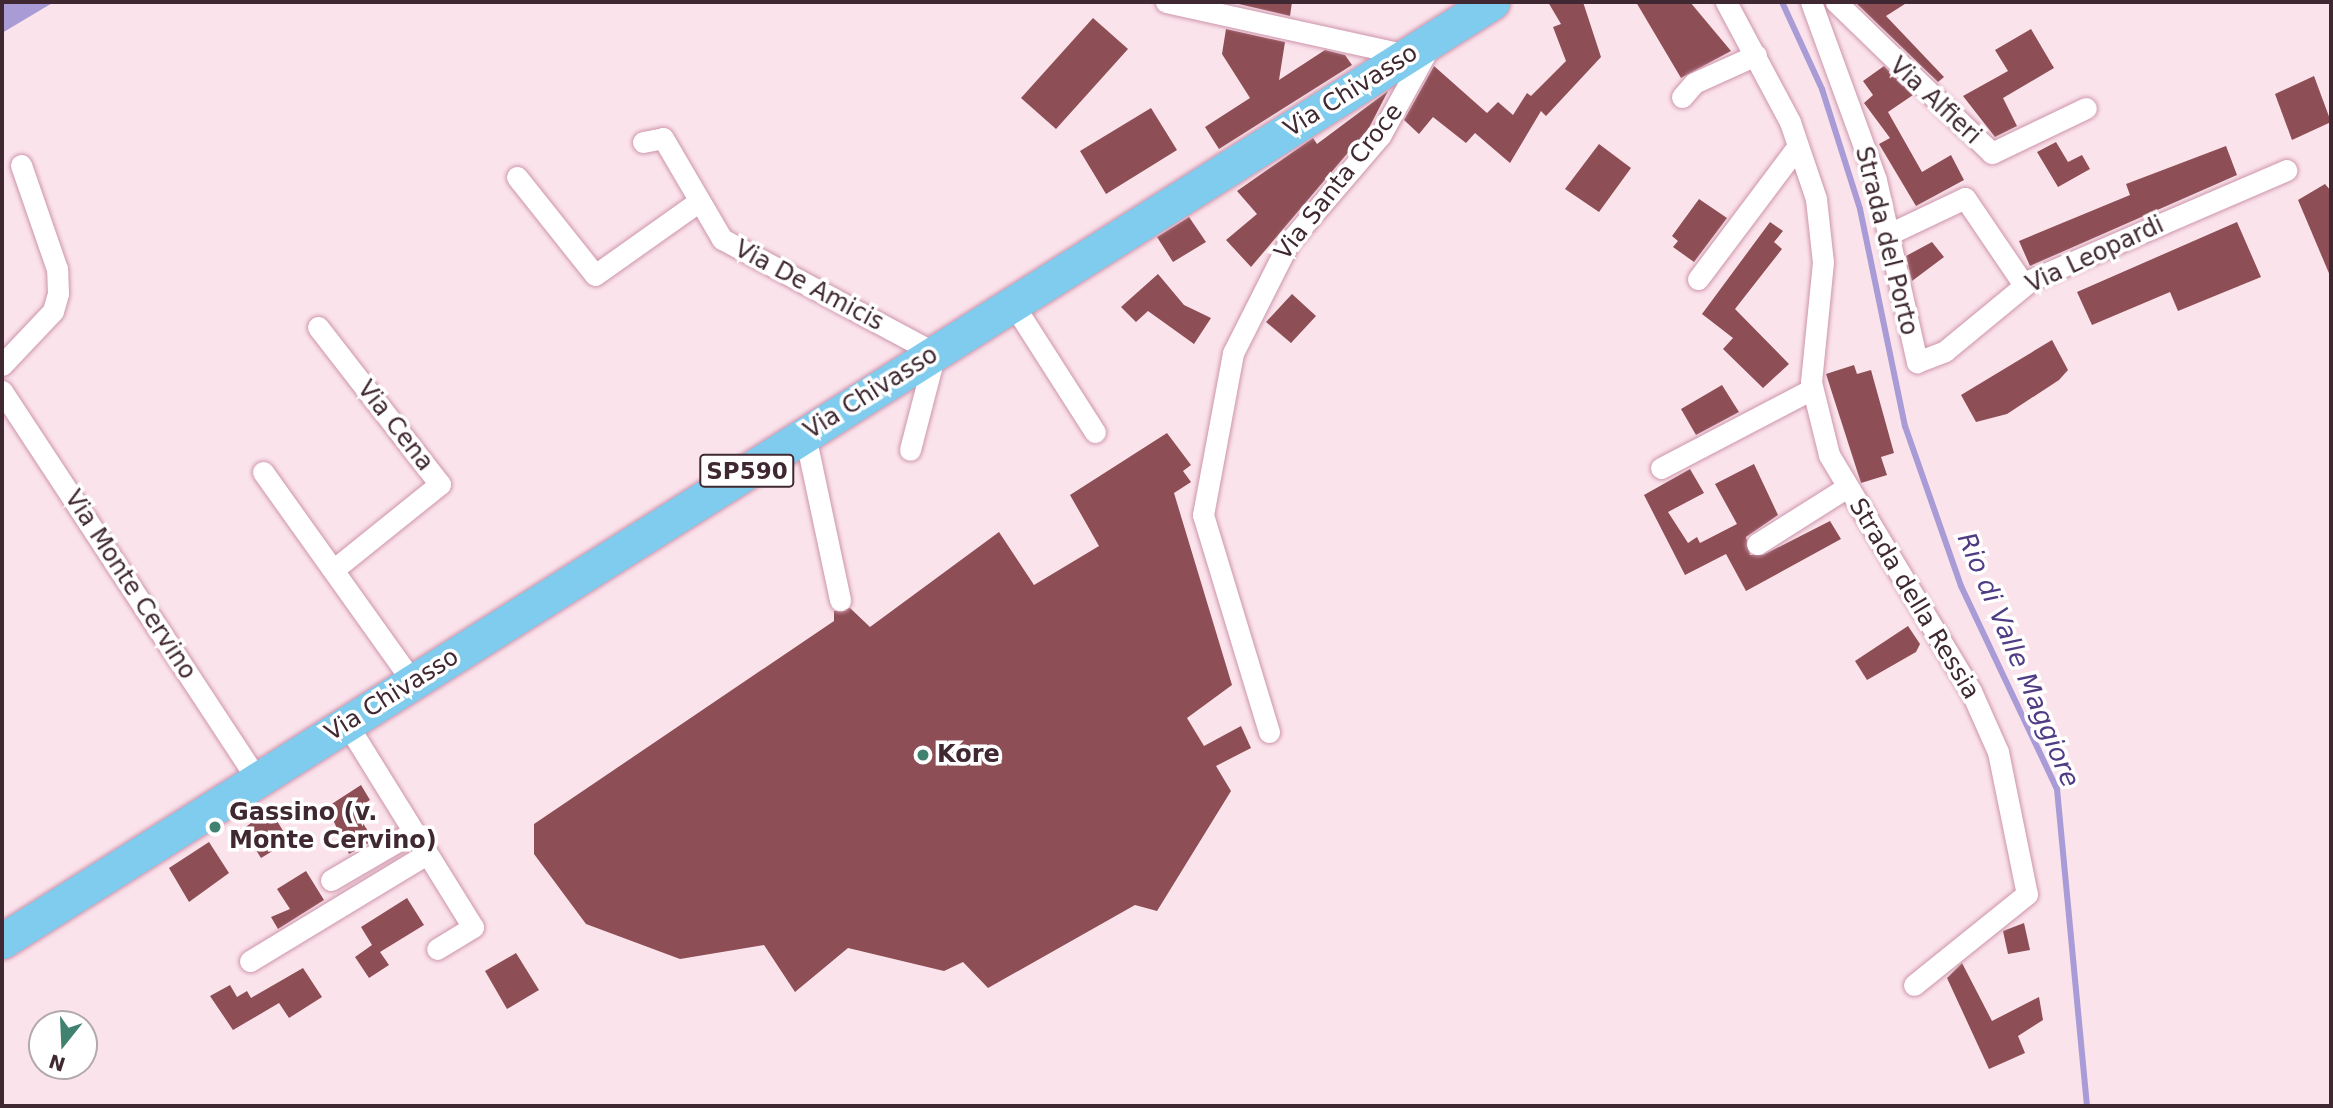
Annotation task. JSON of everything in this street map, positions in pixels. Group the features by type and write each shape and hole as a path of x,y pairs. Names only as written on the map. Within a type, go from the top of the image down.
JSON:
{"main road":[{"name":"Via Chivasso","path":"2,941 1492,2"}],"street":[{"path":"1166,2 1421,47"},
{"name":"Strada della Ressia","path":"1726,2 1756,55 1798,146 1816,199 1823,262 1812,389 1829,455 1940,633 1982,715 1998,752 2027,894 1914,985"},
{"name":"Strada del Porto","path":"1811,2 1876,180 1917,362"},
{"name":"Via Alfieri","path":"1836,2 1992,153 2087,108"},
{"name":"Via Santa Croce","path":"1269,732 1203,515 1233,353 1259,291 1289,242 1380,136 1421,47"},
{"path":"1682,97 1694,83 1756,55"},
{"name":"Via De Amicis","path":"643,142 663,138 722,239 935,353"},
{"path":"1699,279 1798,146"},
{"path":"2,365 53,311 58,293 57,269 21,165"},
{"name":"Via Leopardi","path":"1917,362 1945,351 2024,285 2286,170"},
{"path":"517,177 594,275 698,202"},
{"path":"1889,234 1965,198 2024,285"},
{"path":"1013,304 1095,432"},
{"name":"Via Cena","path":"318,327 440,484 333,570"},
{"path":"910,450 935,353"},
{"path":"1661,468 1812,389"},
{"name":"Via Monte Cervino","path":"2,391 258,779"},
{"path":"805,435 840,600"},
{"path":"263,472 413,682"},
{"name":"Strada della Ressia","path":"1757,544 1847,487"},
{"path":"347,724 473,927 437,948"},
{"path":"331,880 414,832"},
{"path":"250,961 427,854"}],"shaded area":[{"path":"2,2 54,2 2,33"}],"building":[{"path":"1230,2 1292,2 1290,16"},
{"path":"1548,2 1583,2 1601,57 1546,116 1541,111 1510,163 1475,133 1466,143 1433,117 1419,134 1404,120 1434,66 1487,113 1498,102 1513,115 1527,93 1531,96 1566,61 1553,27 1561,24"},
{"path":"1636,2 1690,2 1731,51 1681,78"},
{"path":"1855,2 1908,2 1886,16 1944,77 1938,82"},
{"path":"1093,18 1128,49 1056,129 1021,98"},
{"path":"1226,29 1285,42 1279,80 1325,50 1345,55 1352,65 1219,149 1205,127 1250,98 1222,54"},
{"path":"2031,29 2054,68 2003,98 2017,126 1995,137 1963,96 2008,71 1995,50"},
{"path":"1884,66 1913,95 1888,112 1922,172 1951,155 1964,180 1916,206 1879,144 1890,138 1864,103 1873,95 1863,81"},
{"path":"2314,76 2331,122 2292,140 2275,94"},
{"path":"1388,91 1369,128 1251,267 1226,240 1257,214 1237,191 1313,138 1317,144"},
{"path":"1151,108 1177,150 1106,194 1080,151"},
{"path":"2056,142 2068,162 2082,155 2090,169 2058,187 2037,152"},
{"path":"1599,144 1631,168 1599,212 1565,189"},
{"path":"2226,146 2237,175 2030,266 2019,241 2130,195 2126,184"},
{"path":"2325,184 2331,191 2331,278 2298,200"},
{"path":"1699,199 1727,218 1694,262 1673,247 1678,241 1672,236"},
{"path":"1189,217 1206,242 1173,262 1157,237"},
{"path":"1770,222 1783,231 1774,242 1782,249 1735,309 1789,364 1763,388 1723,349 1733,338 1702,314"},
{"path":"2237,222 2261,277 2178,311 2170,292 2092,325 2077,292"},
{"path":"1932,242 1944,257 1912,281 1906,256"},
{"path":"1158,274 1184,305 1211,318 1194,344 1148,311 1136,322 1121,307"},
{"path":"1292,294 1316,316 1291,343 1266,322"},
{"path":"2052,340 2068,370 2059,380 2007,414 1976,422 1961,395"},
{"path":"1854,365 1857,374 1871,370 1894,453 1881,457 1887,475 1861,483 1826,374"},
{"path":"1722,385 1739,412 1696,435 1681,409"},
{"name":"Kore","path":"1167,433 1191,465 1183,471 1191,482 1174,493 1232,685 1187,718 1204,746 1241,726 1251,748 1216,766 1231,791 1157,911 1135,905 988,988 963,962 944,971 848,948 795,992 764,945 680,959 586,924 534,854 534,824 834,621 834,611 850,608 870,627 999,532 1034,585 1099,546 1070,495"},
{"path":"1754,464 1778,515 1746,537 1750,555 1763,555 1830,521 1841,539 1746,591 1726,554 1685,575 1644,495 1690,469 1704,493 1668,512 1688,543 1697,537 1700,543 1737,524 1715,484"},
{"path":"1908,626 1920,644 1916,652 1867,680 1855,661"},
{"path":"361,785 370,800 354,810 374,840 349,854 327,807"},
{"path":"270,809 289,841 261,858 243,829"},
{"path":"209,842 229,873 189,902 169,868"},
{"path":"306,871 324,900 278,929 271,917 290,909 277,889"},
{"path":"407,898 424,925 380,952 389,965 369,978 355,957 372,945 361,927"},
{"path":"2024,923 2030,950 2008,954 2003,931"},
{"path":"516,953 539,990 507,1009 485,971"},
{"path":"1962,963 1992,1021 2039,997 2043,1020 2018,1036 2025,1053 1989,1069 1947,978"},
{"path":"303,968 322,997 289,1018 279,1003 233,1030 210,996 230,985 237,997 247,991 251,998"}],"waterway":[{"name":"Rio di Valle Maggiore","path":"1782,2 1822,89 1860,209 1905,426 1961,586 2057,789 2087,1106"}],"place":[{"name":"Kore","path":"923,755"},
{"name":"Gassino (v. Monte Cervino)","path":"215,827"}]}
